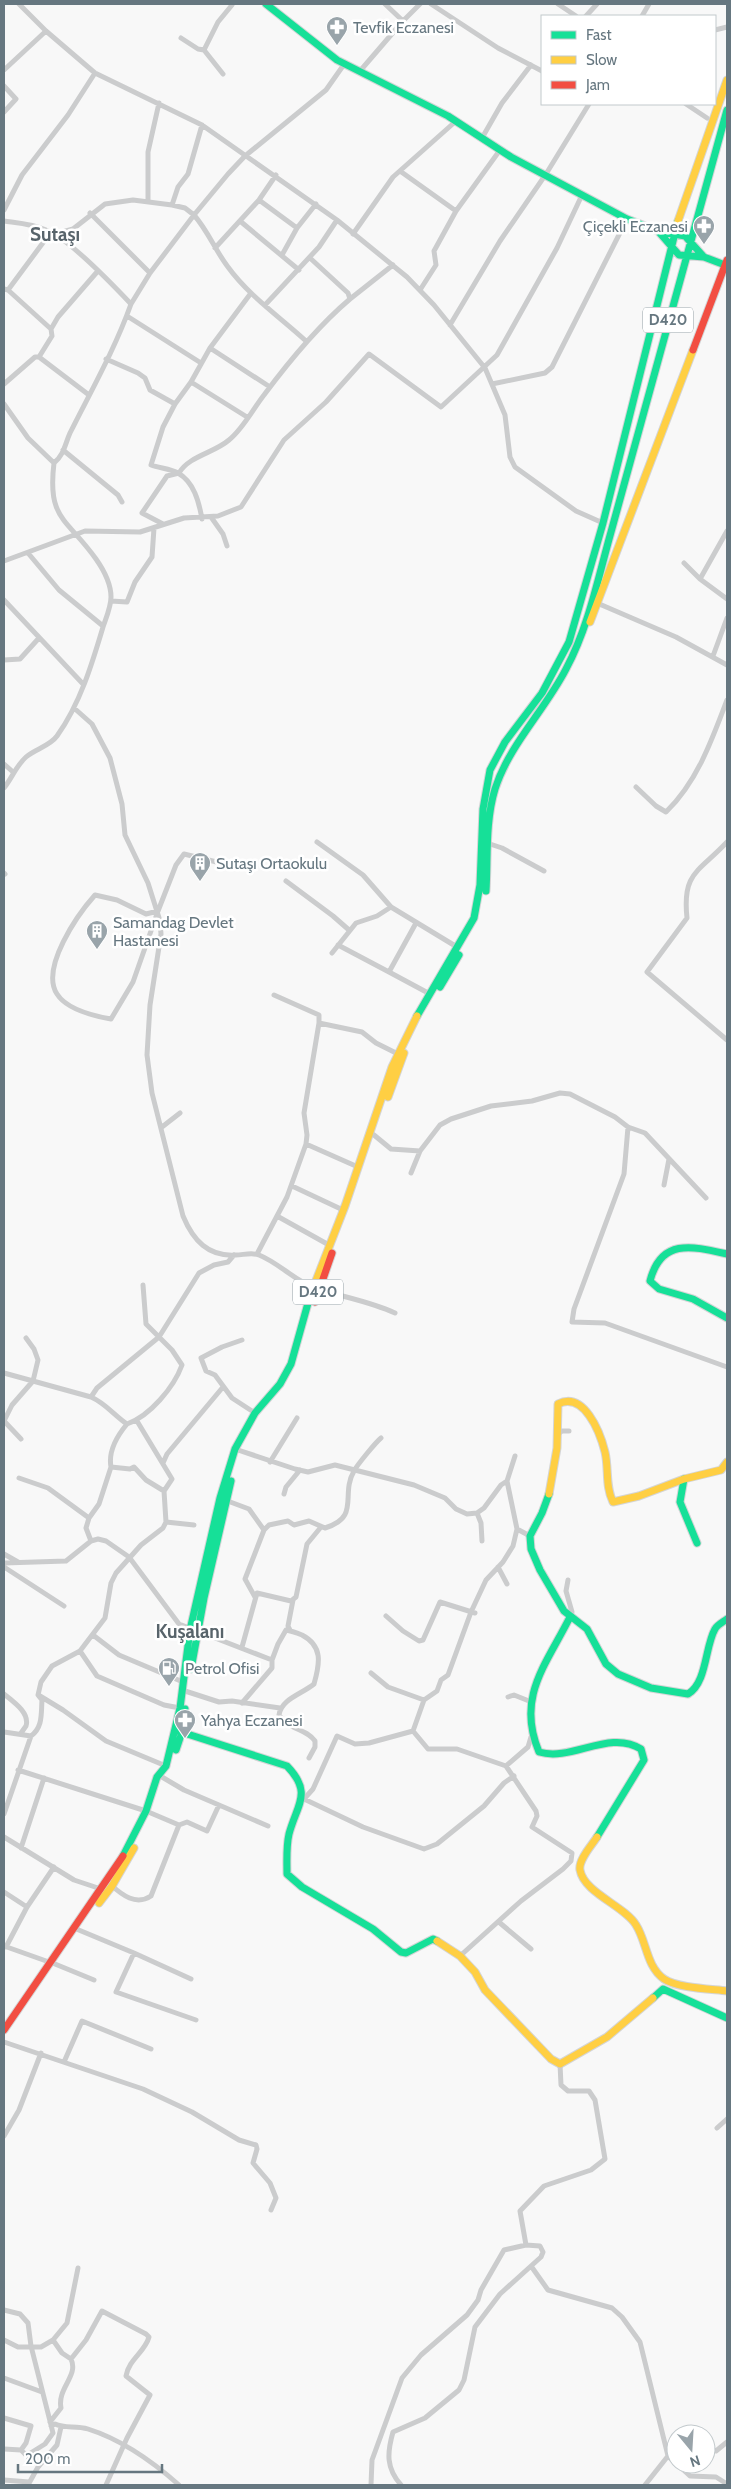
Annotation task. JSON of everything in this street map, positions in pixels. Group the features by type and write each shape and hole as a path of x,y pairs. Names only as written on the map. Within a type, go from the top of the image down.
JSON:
{"main road":[{"path":"266,4 323,50 345,63 456,121 500,150 628,219 658,231 685,236 704,257"},
{"path":"604,523 640,381 674,233 727,80"},
{"name":"D420","path":"237,1450 291,1375 305,1343 316,1288 346,1220 374,1135 412,1034 478,922 485,893 490,807 500,775 567,668 580,636 611,532 662,340 692,245 727,110"},
{"path":"554,690 563,682 572,668 726,264 704,257 679,255 658,231"},
{"name":"D420","path":"4,2030 110,1883 126,1850 149,1812 160,1777 179,1731 180,1708 185,1690 183,1682 193,1631 223,1499 237,1450 255,1413 280,1384 292,1364 329,1245 398,1054 474,918 478,903 483,809 490,770 505,742 542,693 569,642 604,523"},
{"path":"727,1254 685,1246 672,1249 664,1254 652,1269 650,1281 655,1288 694,1300 720,1316 727,1318"},
{"path":"727,1462 721,1470 684,1479 666,1488 613,1502 608,1494 605,1454 594,1424 578,1403 569,1399 558,1404 556,1424 558,1434 549,1495 536,1527 530,1536 531,1549 540,1570 570,1617 587,1630 600,1656 618,1674 650,1688 686,1695 693,1691 706,1662 714,1628 727,1619"},
{"path":"684,1479 680,1502 697,1543"},
{"path":"570,1617 530,1701 531,1737 539,1752 550,1755 602,1743 620,1742 641,1748 644,1754 644,1760 580,1865 580,1871 586,1882 636,1924 651,1964 664,1979 683,1986 727,1991"},
{"name":"D420","path":"160,1777 172,1763 179,1731 193,1631"},
{"path":"179,1731 288,1766 300,1777 304,1799 293,1820 288,1837 287,1874 302,1887 373,1929 401,1952 406,1953 415,1949 422,1942 433,1939 460,1956 475,1972 485,1990 551,2058 560,2064 607,2036 662,1989 727,2018"},
{"name":"D420","path":"77,1930 101,1889 110,1883"},
{"name":"D420","path":"4,2038 52,1963"}],"street":[{"path":"20,4 46,31 95,73 159,102 202,125 316,204 393,265 420,290 485,368 504,416 510,457 515,467 576,511 604,523"},
{"path":"204,50 218,22 231,4"},
{"path":"385,4 403,21"},
{"path":"360,71 420,4"},
{"path":"431,4 498,48 541,70"},
{"path":"558,4 574,15"},
{"path":"587,15 597,4"},
{"path":"643,15 649,4"},
{"path":"4,70 46,31"},
{"path":"181,38 204,50 223,74"},
{"path":"54,462 61,457 131,304 150,272 245,156 326,90 345,63"},
{"path":"482,138 502,103 531,65"},
{"path":"4,210 22,175 68,115 95,73"},
{"path":"4,86 16,99 4,112"},
{"path":"148,202 148,152 159,102"},
{"path":"450,325 500,241 546,174 588,105"},
{"path":"688,105 707,118"},
{"path":"353,234 387,185 456,121"},
{"path":"172,205 178,187 188,174 202,125"},
{"path":"420,290 436,265 434,251 456,211 500,150"},
{"path":"400,171 456,211"},
{"path":"215,248 259,200 276,176"},
{"path":"4,561 85,531 113,530 140,532 184,518 202,519 241,507 284,440 326,402 369,354 441,406 485,368 497,355 552,256 582,194"},
{"path":"259,200 297,228"},
{"path":"51,329 6,290 45,240 55,234 73,229 90,213 106,204 117,201 148,202 185,208 205,228 229,269 251,293 306,341"},
{"path":"282,255 297,228 316,204"},
{"path":"90,213 150,272"},
{"path":"492,384 545,373 552,367 628,219"},
{"path":"265,305 310,258 337,220"},
{"path":"240,221 299,270"},
{"path":"4,222 34,226 55,234 131,304"},
{"path":"310,258 348,293 350,299"},
{"path":"164,524 142,513 166,476 179,473 183,467 225,444 234,436 306,341 350,299 393,265"},
{"path":"39,358 52,336 51,329 58,317 97,272"},
{"path":"202,519 198,499 191,486 179,473 151,465 163,427 175,404 191,382 210,348 251,293"},
{"path":"127,316 202,363"},
{"path":"210,348 270,387"},
{"path":"4,384 35,357 89,395"},
{"path":"106,358 145,378 150,390 175,404"},
{"path":"191,382 247,417"},
{"path":"4,404 28,438 54,462"},
{"path":"63,450 118,495 122,502"},
{"path":"4,788 13,772 26,757 56,738 74,708 84,684 111,601 107,579 96,559 73,534 59,514 52,497 54,462"},
{"path":"211,517 220,528 227,546"},
{"path":"111,601 127,602 135,582 152,557 154,528"},
{"path":"700,579 727,531"},
{"path":"28,553 59,590 103,626"},
{"path":"684,563 700,579 727,599"},
{"path":"4,600 84,684"},
{"path":"597,603 713,656 727,665"},
{"path":"713,656 727,618"},
{"path":"4,660 20,659 39,638"},
{"path":"636,786 656,806 666,812 692,780 727,700"},
{"path":"74,708 92,724 110,758 122,804 125,835 148,883 158,911 161,934 150,1005 147,1055 152,1093 183,1216 188,1228 201,1244 212,1252 234,1255 257,1254 316,1288 364,1300 394,1313"},
{"path":"4,764 13,772"},
{"path":"317,842 363,875 391,907 457,947"},
{"path":"487,842 544,871"},
{"path":"727,842 690,879 685,897 687,918 647,972 727,1040"},
{"path":"158,911 146,914 117,900 95,895 81,911 60,947 52,978 57,994 72,1007 111,1019 133,982 176,864 184,854 233,866"},
{"path":"286,882 349,930"},
{"path":"332,953 356,923 377,916 391,907"},
{"path":"389,972 416,923"},
{"path":"338,945 430,994"},
{"path":"257,1254 292,1186 306,1144 307,1135 304,1113 319,1023 319,1015 274,994"},
{"path":"319,1023 362,1032 376,1043 398,1054"},
{"path":"411,1174 420,1151 440,1125 451,1119 490,1106 532,1101 560,1093 578,1096 628,1127 645,1133 706,1198"},
{"path":"162,1127 180,1113"},
{"path":"628,1127 624,1174 574,1309 572,1322 605,1323 727,1366"},
{"path":"374,1135 391,1149 420,1151"},
{"path":"306,1144 358,1167"},
{"path":"664,1186 668,1159"},
{"path":"292,1186 343,1210"},
{"path":"277,1216 329,1245"},
{"path":"92,1397 101,1384 159,1337 200,1273 214,1265 228,1262 234,1255"},
{"path":"91,1540 86,1528 89,1518 99,1504 111,1467 109,1457 119,1434 127,1424 137,1420 159,1401 178,1375 182,1365 172,1350 146,1324 143,1286"},
{"path":"360,1294 364,1300"},
{"path":"20,1439 4,1421 12,1405 33,1381 38,1360 34,1349 26,1338"},
{"path":"242,1340 222,1347 201,1358 206,1371 215,1375 232,1398 255,1413"},
{"path":"4,1373 92,1397 102,1402 127,1424"},
{"path":"163,1464 168,1454 223,1387"},
{"path":"270,1462 297,1418"},
{"path":"38,1695 41,1682 52,1666 80,1651 106,1618 111,1583 116,1573 129,1557 156,1534 166,1522 164,1491 172,1479 137,1420"},
{"path":"558,1434 569,1430"},
{"path":"255,1597 245,1579 264,1530 269,1525 288,1521 294,1525 309,1521 325,1528 343,1521 354,1471 381,1438"},
{"path":"237,1450 270,1462 308,1472 335,1465 414,1485 445,1498 456,1509 467,1514 477,1513 484,1508 501,1485 507,1482"},
{"path":"413,1731 424,1700 437,1691 441,1680 448,1675 486,1580 498,1567 512,1546 517,1529 507,1482 516,1456"},
{"path":"111,1467 130,1469 134,1467 146,1480 164,1491"},
{"path":"284,1494 286,1487 300,1470"},
{"path":"19,1478 48,1488 89,1518"},
{"path":"223,1499 249,1509 264,1530"},
{"path":"477,1513 481,1523 482,1541"},
{"path":"166,1522 194,1525"},
{"path":"290,1630 288,1626 306,1544 321,1527"},
{"path":"517,1529 530,1536"},
{"path":"4,1563 66,1561 91,1540 106,1541 129,1557 179,1624 272,1660"},
{"path":"4,1554 19,1562"},
{"path":"4,1567 64,1606"},
{"path":"498,1567 507,1584"},
{"path":"568,1580 566,1592 572,1612 570,1617"},
{"path":"242,1647 257,1592 279,1599 293,1600"},
{"path":"386,1616 418,1641 423,1640 428,1634 440,1602 473,1613"},
{"path":"242,1703 272,1668 272,1660 286,1630 311,1640 316,1645 318,1652 314,1684 288,1700 280,1708 279,1715 283,1722 311,1735 315,1740 315,1747 309,1758"},
{"path":"93,1636 119,1654 183,1682"},
{"path":"80,1651 97,1676 164,1705 180,1708"},
{"path":"371,1673 388,1687 424,1700"},
{"path":"185,1690 219,1702 280,1708"},
{"path":"4,1694 23,1711 26,1726 21,1733"},
{"path":"4,1814 31,1736 37,1732 41,1724 42,1700 38,1695"},
{"path":"38,1695 63,1710 106,1741 166,1766"},
{"path":"508,1697 514,1695 530,1701"},
{"path":"413,1731 428,1748 456,1750 506,1766 536,1810 537,1816 532,1827 564,1846 572,1853 572,1857 563,1869 521,1901 500,1923 460,1956"},
{"path":"413,1731 356,1744 337,1736 313,1789 304,1799 363,1827 424,1849 437,1844 484,1806 504,1783 514,1776"},
{"path":"4,1732 21,1733 31,1736"},
{"path":"506,1766 528,1747 531,1737"},
{"path":"18,1770 149,1812 180,1825"},
{"path":"160,1777 184,1790 268,1826"},
{"path":"21,1848 44,1778"},
{"path":"110,1883 127,1899 146,1899 151,1896 180,1825 187,1822 206,1831 218,1805"},
{"path":"4,1837 74,1880 101,1889"},
{"path":"54,1867 27,1907 5,1946 94,1980"},
{"path":"4,1892 27,1907"},
{"path":"500,1923 531,1949"},
{"path":"77,1930 191,1979"},
{"path":"134,1953 116,1992 196,2020"},
{"path":"64,2062 82,2021 151,2049"},
{"path":"4,2042 143,2088 192,2112 239,2140 256,2144 257,2149 253,2163 270,2183 276,2198 271,2210"},
{"path":"4,2136 19,2110 41,2053"},
{"path":"526,2245 520,2211 544,2186 591,2170 605,2159 595,2100 588,2091 568,2091 561,2085 560,2064"},
{"path":"717,2128 727,2119"},
{"path":"371,2485 372,2460 402,2378 421,2355 472,2307 504,2250 526,2245 540,2246 543,2252 541,2257 500,2294 475,2327 464,2380 459,2390 425,2418 393,2432 387,2451 389,2469 401,2485"},
{"path":"531,2266 548,2290 612,2308 634,2331 640,2342 666,2448"},
{"path":"4,2340 18,2347 41,2347 53,2340 67,2323 78,2268"},
{"path":"4,2310 13,2311 26,2319 53,2433 48,2440 29,2454 29,2458 20,2450 4,2450"},
{"path":"70,2359 86,2340 102,2311 149,2337 127,2370 126,2376 150,2395 124,2444 106,2485"},
{"path":"51,2424 61,2408 62,2392 73,2372 70,2359 62,2353 53,2340"},
{"path":"4,2378 42,2392"},
{"path":"4,2418 31,2426 26,2443 20,2450"},
{"path":"51,2424 82,2427 124,2444 179,2485"},
{"path":"4,2480 28,2483 57,2445 62,2426"},
{"path":"716,2450 727,2442"},
{"path":"645,2485 666,2459"},
{"path":"688,2474 690,2476 716,2477 727,2484"}],"traffic: fast":[{"path":"266,4 337,60 448,116 511,157 627,219 658,231 685,236 704,257"},
{"path":"611,532 727,110"},
{"path":"603,523 678,221"},
{"path":"658,231 679,255 704,257 725,265"},
{"path":"417,1016 474,918 480,885 483,809 490,770 505,742 542,693 569,642 603,523"},
{"path":"486,891 488,827 495,789 509,757 548,699 574,653 592,602 611,532"},
{"path":"440,987 459,955"},
{"path":"727,1254 690,1248 670,1251 655,1267 650,1281 659,1289 693,1299 727,1318"},
{"path":"123,1856 146,1811 157,1777 166,1766 180,1708 190,1630 220,1498 235,1449 255,1413 280,1384 291,1364 310,1296"},
{"path":"684,1479 680,1502 697,1543"},
{"path":"191,1669 204,1598 231,1481"},
{"path":"549,1494 530,1536 531,1549 540,1570 564,1611 587,1629 606,1664 618,1674 651,1688 688,1694 699,1682 715,1629 727,1619"},
{"path":"570,1617 544,1666 532,1698 533,1732 539,1752 564,1753 616,1742 629,1744 641,1749 644,1760 597,1837"},
{"path":"176,1750 182,1732 185,1709"},
{"path":"178,1731 287,1766 295,1775 301,1791 301,1799 288,1839 287,1874 302,1887 373,1929 401,1952 406,1953 433,1939 437,1941"},
{"path":"653,1998 663,1989 727,2018"}],"traffic: slow":[{"path":"678,221 727,80"},
{"path":"590,622 693,350"},
{"path":"310,1296 345,1206 392,1067 417,1016"},
{"path":"388,1097 404,1053"},
{"path":"549,1494 557,1448 558,1404 567,1402 576,1403 583,1408 595,1425 605,1452 608,1484 613,1502 639,1496 684,1479 721,1470 727,1462"},
{"path":"597,1837 581,1862 580,1870 583,1878 589,1886 631,1918 640,1932 650,1961 658,1974 664,1979 677,1984 694,1988 727,1991"},
{"path":"99,1903 112,1886 134,1848"},
{"path":"437,1941 460,1956 475,1972 485,1990 551,2059 560,2064 607,2037 653,1998"}],"traffic: jam":[{"path":"693,350 727,260"},
{"path":"315,1302 332,1253"},
{"path":"4,2030 123,1856"}],"place":[{"name":"Tevfik Eczanesi","path":"337,46"},
{"name":"Çiçekli Eczanesi","path":"704,245"},
{"name":"Sutaşı Ortaokulu","path":"200,882"},
{"name":"Samandag Devlet Hastanesi","path":"97,950"},
{"name":"Petrol Ofisi","path":"169,1687"},
{"name":"Yahya Eczanesi","path":"185,1739"}],"district":[{"name":"Sutaşı","path":"55,234"},
{"name":"Kuşalanı","path":"190,1631"}]}
